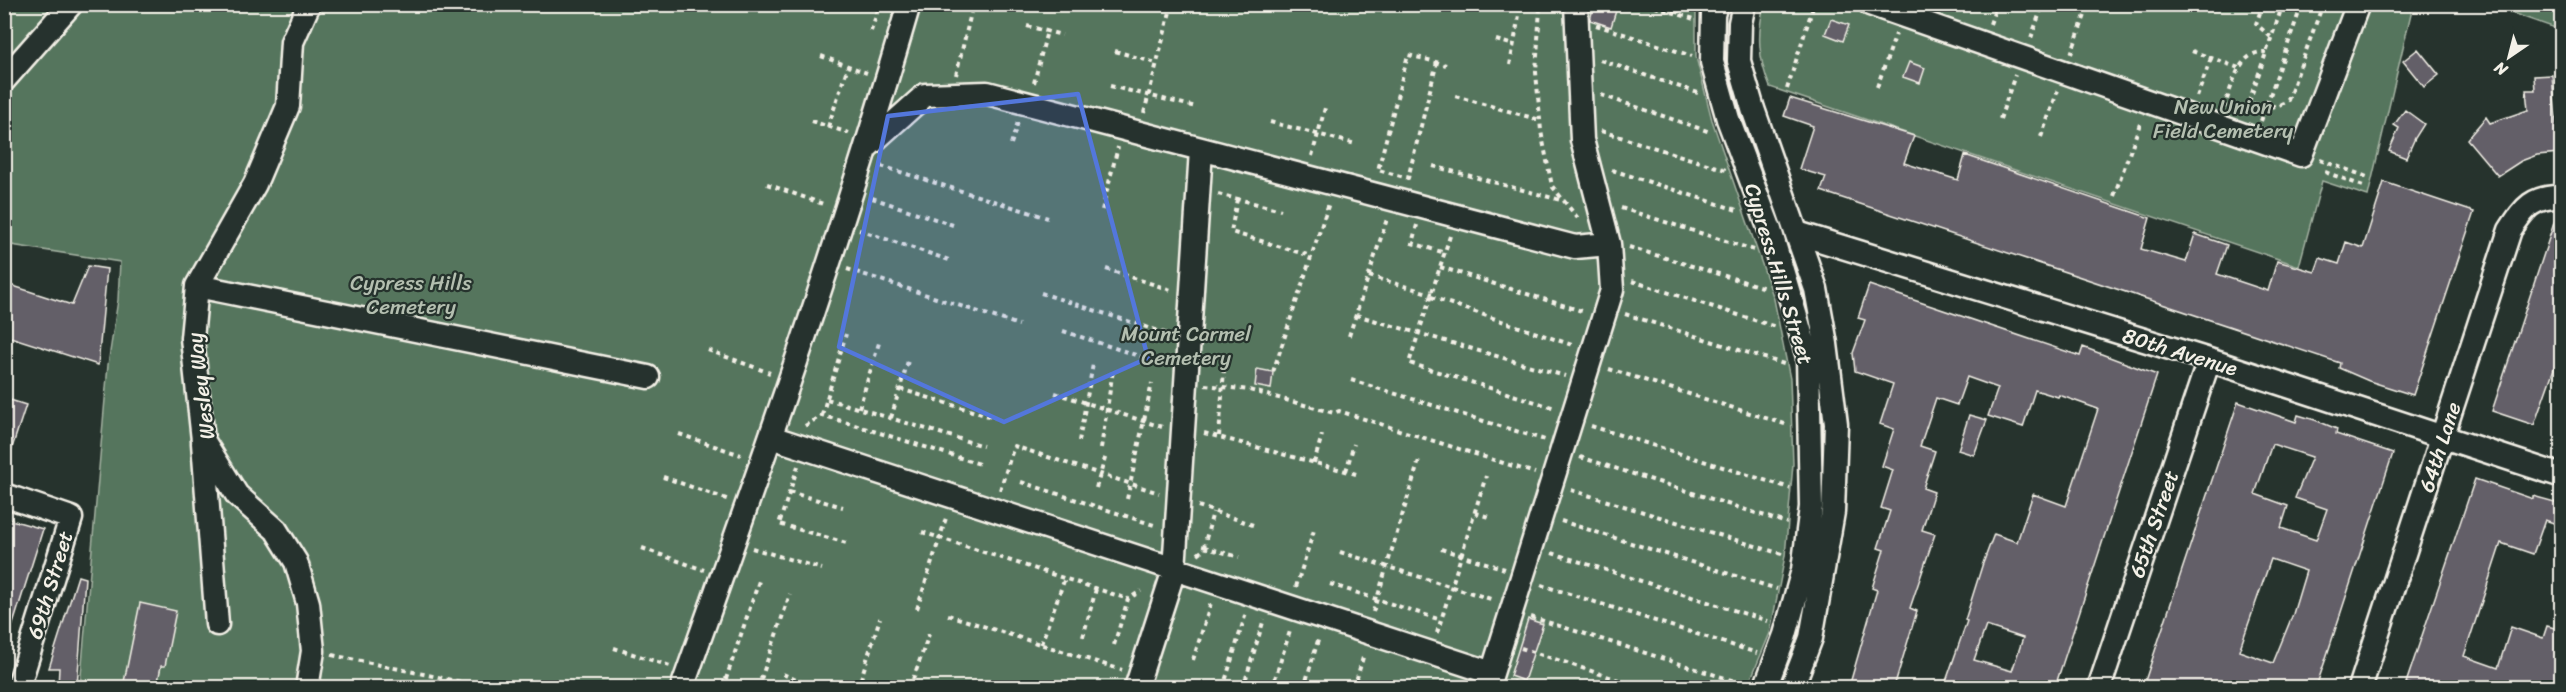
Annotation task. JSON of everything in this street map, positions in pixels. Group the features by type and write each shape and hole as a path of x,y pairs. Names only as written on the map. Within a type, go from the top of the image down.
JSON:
{"street":[{"path":"4,80 71,4"},
{"name":"Wesley Way","path":"307,687 313,651 308,603 296,562 276,530 237,495 203,440 192,339 197,286 255,184 288,106 292,42 309,4"},
{"path":"685,680 762,462 776,439 790,381 867,149 909,4"},
{"name":"Cypress Hills Street","path":"1716,4 1713,15 1713,62 1728,119 1770,230 1808,357 1811,507 1803,570 1785,635 1756,686"},
{"name":"Cypress Hills Street","path":"1744,4 1740,23 1739,61 1816,289 1826,344 1836,424 1833,512 1811,638 1791,687"},
{"path":"1870,4 2301,155 2358,4"},
{"path":"776,439 1325,619 1371,625 1490,680 1612,290 1597,200 1581,140 1576,11"},
{"path":"889,74 907,90 925,95 987,93 1575,246 1605,243"},
{"path":"867,149 925,95"},
{"path":"1138,681 1181,572 1177,532 1179,500 1194,433 1186,377 1201,150"},
{"name":"64th Lane","path":"2360,687 2510,230 2524,208 2544,196 2562,197"},
{"name":"80th Avenue","path":"1797,233 2209,360 2562,476"},
{"path":"197,286 648,377"},
{"name":"65th Street","path":"2099,687 2209,360"},
{"path":"203,440 216,624"},
{"name":"69th Street","path":"4,495 72,518 18,687"}],"path":[{"path":"871,31 880,4"},
{"path":"1102,210 1131,131 1148,95 1172,4"},
{"path":"1510,65 1521,4"},
{"path":"1646,4 1695,20"},
{"path":"1677,14 1680,4"},
{"path":"1787,89 1814,4"},
{"path":"2000,119 2043,4"},
{"path":"2263,4 2256,24 2272,38"},
{"path":"2283,4 2249,102 2266,107 2279,107 2288,100 2323,4"},
{"path":"2255,139 2302,4"},
{"path":"1540,8 1536,72 1540,120 1552,186 1564,201 1605,243 1771,290"},
{"path":"1576,11 1696,57"},
{"path":"956,94 956,71 971,13"},
{"path":"1877,87 1902,15"},
{"path":"1028,26 1062,35"},
{"path":"1031,93 1047,31"},
{"path":"1497,40 1514,45"},
{"path":"1115,51 1156,63"},
{"path":"1577,51 1706,96"},
{"path":"2192,51 2239,68"},
{"path":"2218,126 2239,68 2246,57 2257,51 2266,52"},
{"path":"1437,62 1408,178 1378,170 1408,55 1437,62 1446,65"},
{"path":"821,56 848,66 889,74"},
{"path":"2190,116 2211,58"},
{"path":"828,127 848,66"},
{"path":"1110,86 1196,107"},
{"path":"1579,88 1717,134"},
{"path":"1455,96 1540,120"},
{"path":"2114,196 2148,101"},
{"path":"1306,177 1325,108"},
{"path":"811,121 828,127 867,149 1048,218"},
{"path":"1270,122 1356,144"},
{"path":"1581,124 1729,171"},
{"path":"2302,153 2370,178"},
{"path":"1587,162 1743,212"},
{"path":"1433,166 1564,201"},
{"path":"2345,179 2348,170"},
{"path":"2325,172 2366,187"},
{"path":"767,184 847,209 954,225"},
{"path":"1273,372 1335,185"},
{"path":"1199,189 1281,210"},
{"path":"1237,199 1231,232 1311,256"},
{"path":"1349,336 1393,200"},
{"path":"1597,200 1757,251"},
{"path":"1422,207 1412,243 1445,253"},
{"path":"847,209 949,260"},
{"path":"1457,216 1409,363 1791,489"},
{"path":"829,263 1019,325"},
{"path":"1440,267 1787,365"},
{"path":"1106,269 1192,297"},
{"path":"1611,274 1780,328"},
{"path":"1369,276 1431,296 1588,365"},
{"path":"1041,293 1189,341"},
{"path":"1356,315 1419,333 1588,365 1791,426"},
{"path":"1063,331 1186,377 1223,387 1250,390 1334,413 1339,411 1785,556"},
{"path":"822,415 846,334"},
{"path":"859,408 879,343"},
{"path":"708,350 790,381"},
{"path":"1220,436 1225,356"},
{"path":"891,418 908,362"},
{"path":"1079,441 1093,364"},
{"path":"1101,448 1113,370"},
{"path":"1351,380 1788,523"},
{"path":"1127,499 1152,383"},
{"path":"900,389 995,418"},
{"path":"1055,393 1143,421 1194,433 1220,436 1360,475"},
{"path":"827,399 983,446"},
{"path":"776,439 822,415 980,464"},
{"path":"679,434 762,462"},
{"path":"1314,463 1322,435"},
{"path":"1346,471 1354,444"},
{"path":"994,511 1014,446 1253,525"},
{"path":"803,448 779,524 850,544"},
{"path":"1096,488 1106,455"},
{"path":"1354,687 1377,599 1420,457"},
{"path":"1436,636 1486,476"},
{"path":"663,477 746,506"},
{"path":"1021,482 1177,532"},
{"path":"789,492 843,507"},
{"path":"917,609 953,497"},
{"path":"1181,572 1204,547 1213,512"},
{"path":"1474,513 1490,517"},
{"path":"1541,515 1778,590"},
{"path":"1243,687 1277,603 1315,526"},
{"path":"922,532 1128,599"},
{"path":"1532,546 1771,623"},
{"path":"750,547 822,569"},
{"path":"1204,547 1239,557"},
{"path":"642,548 722,576"},
{"path":"1441,549 1761,654"},
{"path":"1340,552 1756,686"},
{"path":"723,687 760,578"},
{"path":"1041,644 1065,578"},
{"path":"1193,660 1217,584"},
{"path":"1330,584 1441,620"},
{"path":"1083,637 1096,588"},
{"path":"1114,645 1128,599 1141,591"},
{"path":"758,687 790,594"},
{"path":"1223,687 1277,603"},
{"path":"1272,687 1277,603"},
{"path":"948,615 1041,644 1138,681 1180,687"},
{"path":"858,687 880,618"},
{"path":"1304,687 1325,619"},
{"path":"910,687 929,634"},
{"path":"1502,642 1643,687"},
{"path":"614,648 685,680"},
{"path":"313,651 490,687"},
{"path":"783,674 814,687"}],"highlighted area":[{"path":"1078,94 1148,358 1004,422 839,347 888,116"}],"green space":[{"name":"Mount Carmel Cemetery","path":"4,5 1696,5 1696,57 1712,120 1774,299 1790,379 1793,464 1785,556 1770,633 1747,688 80,687 108,365 118,300 120,262 5,244"},
{"name":"New Union Field Cemetery","path":"1764,5 2413,5 2368,196 2322,181 2299,266 1770,87 1763,66 1760,46 1760,26"},
{"path":"2489,5 2561,5 2561,30"}],"building":[{"path":"1594,4 1618,4 1611,27 1590,20"},
{"path":"1831,19 1849,25 1843,41 1825,34"},
{"path":"2418,49 2439,75 2424,87 2403,61"},
{"path":"1909,62 1925,68 1920,83 1903,77"},
{"path":"2552,75 2559,153 2537,155 2521,161 2498,176 2467,139 2486,117 2490,123 2528,110 2526,90 2535,90 2534,76"},
{"path":"1790,98 1914,136 1904,163 1958,180 1965,155 2150,218 2141,249 2186,262 2195,234 2227,245 2217,274 2268,291 2277,261 2315,272 2320,258 2339,264 2346,242 2363,248 2384,182 2474,212 2413,395 2369,381 2339,368 2340,363 1821,191 1826,177 1799,169 1813,126 1784,116"},
{"path":"2405,110 2424,124 2406,158 2389,151 2399,128 2394,125"},
{"path":"2558,211 2562,211 2562,346 2534,425 2492,411"},
{"path":"88,266 107,269 98,365 4,335 4,283 72,305"},
{"path":"1869,285 2080,356 2083,347 2157,375 2055,687 1944,687 1994,534 2017,542 2033,494 2066,506 2098,409 2059,395 2058,397 2035,390 2023,427 1988,416 1998,388 1967,377 1957,405 1936,398 1920,446 1935,451 1923,488 1934,492 1922,530 1935,534 1910,608 1917,611 1894,687 1849,687 1877,590 1872,588 1884,550 1878,548 1890,511 1881,508 1893,470 1882,466 1894,429 1880,424 1893,384 1855,371 1853,353 1865,320 1858,318","holes":["1986,626 2023,638 2012,671 1974,660"]},
{"path":"1257,369 1273,372 1271,389 1255,386"},
{"path":"4,398 26,405 8,460 4,460"},
{"path":"2238,402 2296,422 2298,415 2315,420 2337,429 2336,434 2393,453 2316,687 2143,687","holes":["2272,444 2312,457 2295,498 2327,509 2316,540 2281,528 2288,506 2255,494","2271,559 2306,571 2293,614 2273,663 2239,651"]},
{"path":"1969,415 1987,420 1974,455 1958,450"},
{"path":"2475,479 2533,499 2533,496 2562,504 2562,526 2545,520 2533,554 2501,543 2464,656 2498,668 2511,627 2543,638 2547,626 2562,630 2562,687 2420,687 2406,683"},
{"path":"4,518 43,529 8,640 4,639"},
{"path":"78,576 85,578 77,687 58,687 59,668 49,668"},
{"path":"140,603 176,611 165,666 161,666 157,687 123,687"},
{"path":"1528,619 1543,624 1524,681 1510,676"}],"park label":[{"name":"Cypress Hills Cemetery","path":"411,295"}]}
